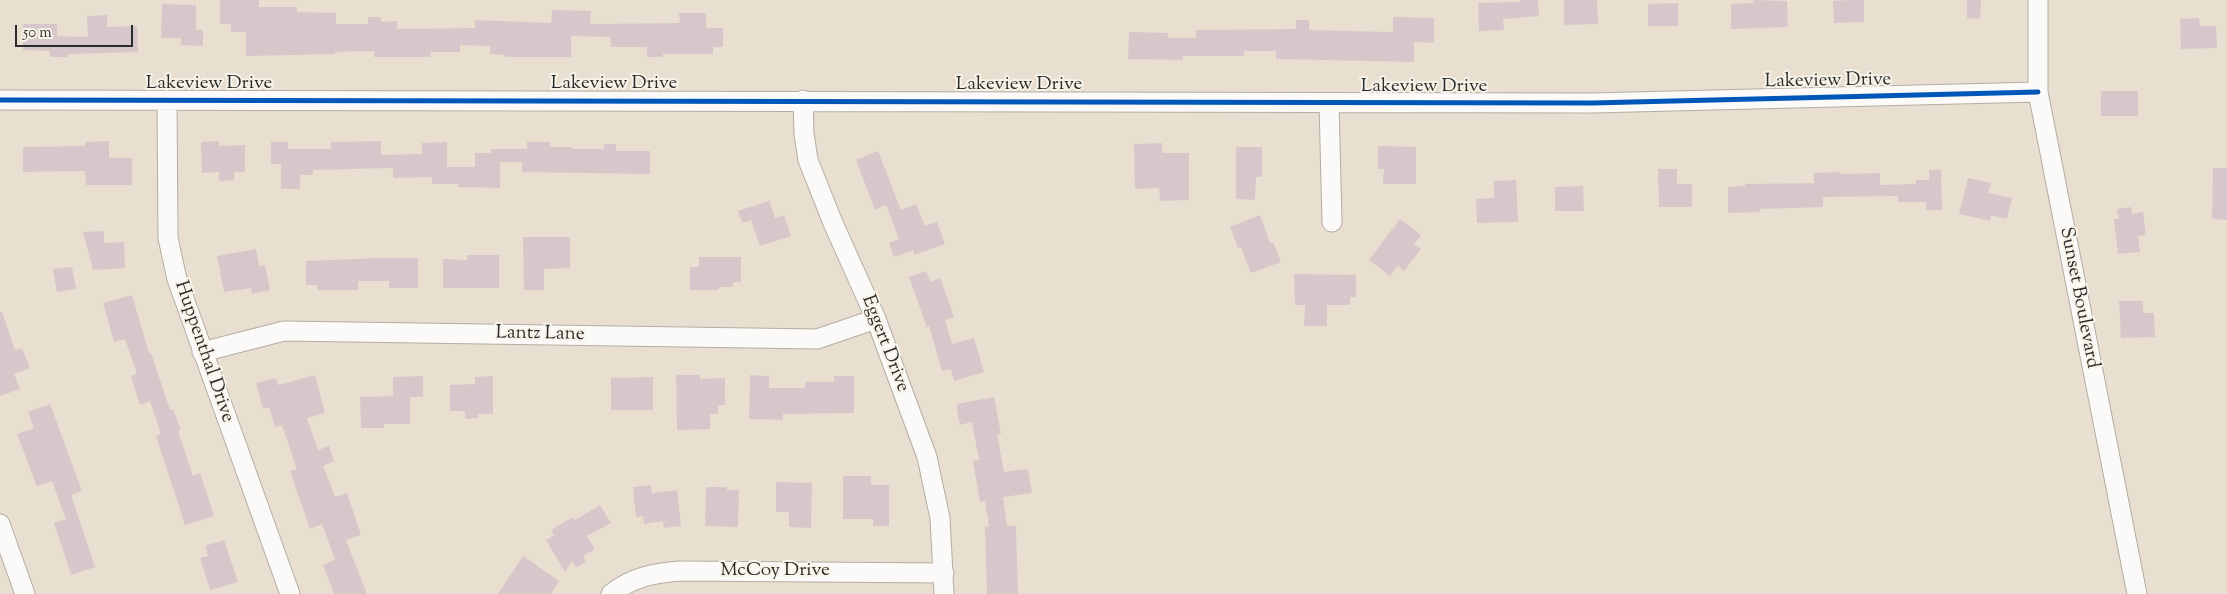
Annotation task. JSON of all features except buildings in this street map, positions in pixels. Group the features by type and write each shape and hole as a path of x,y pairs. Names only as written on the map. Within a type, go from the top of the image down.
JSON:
{"street":[{"name":"Sunset Boulevard","path":"2038,0 2038,92 2137,594"},
{"name":"Lakeview Drive","path":"0,100 803,100 1592,103 2038,92"},
{"name":"Huppenthal Drive","path":"167,100 168,238 177,279 290,594"},
{"name":"Eggert Drive","path":"803,100 804,134 808,160 833,223 876,319 927,457 940,518 944,594"},
{"path":"1329,102 1332,222"},
{"name":"Lantz Lane","path":"202,352 284,331 817,340 876,319"},
{"path":"0,524 26,594"},
{"name":"McCoy Drive","path":"611,594 638,578 659,572 944,573"}],"cycle path":[{"path":"0,100 1592,103 2038,92"}]}
